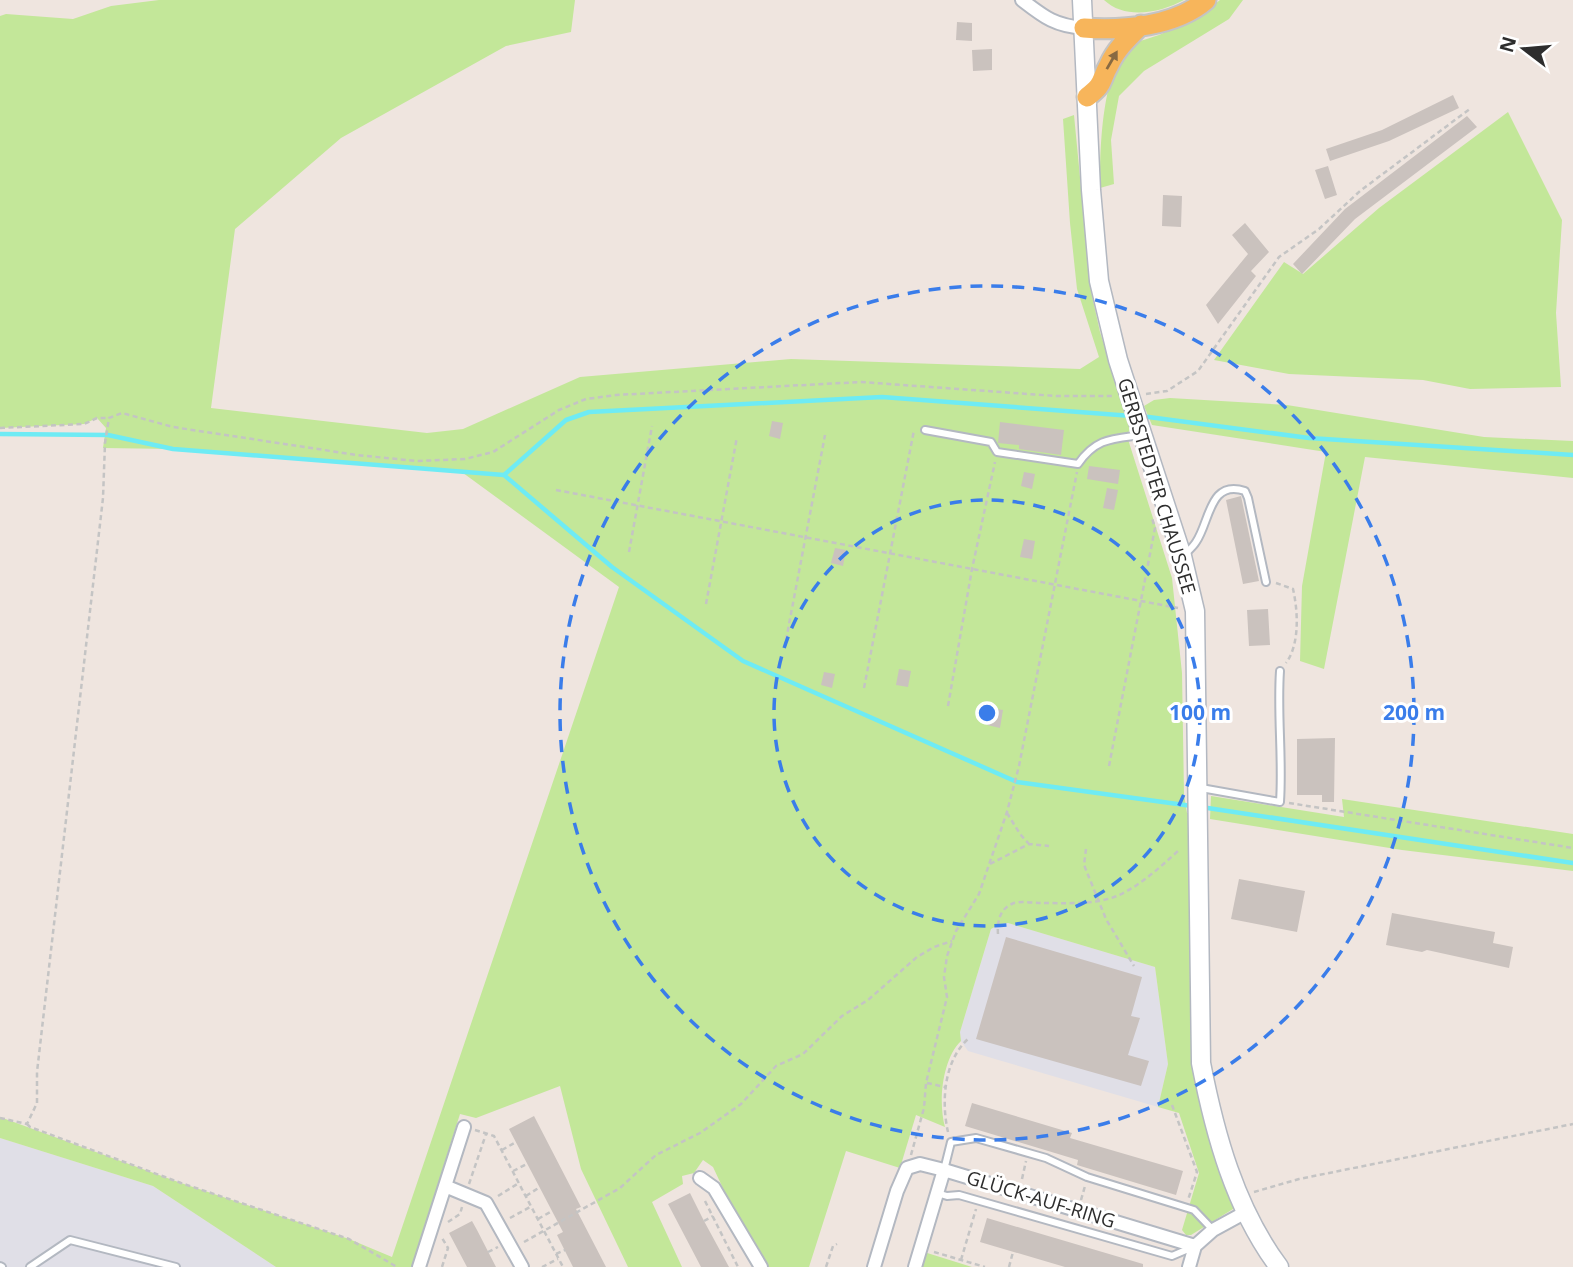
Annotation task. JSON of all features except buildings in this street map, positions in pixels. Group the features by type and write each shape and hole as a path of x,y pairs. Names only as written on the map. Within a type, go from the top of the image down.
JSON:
{"main road":[{"name":"GERBSTEDTER CHAUSSEE","path":"1082,0 1098,281 1111,336 1182,556 1195,611 1201,1063 1215,1128 1243,1204 1279,1267"},
{"path":"1084,28 1141,25 1184,15 1206,0"},
{"path":"1087,97 1101,86 1108,65 1120,47 1141,25"}],"street":[{"path":"1022,0 1049,21 1084,28"},
{"path":"419,1267 464,1127"},
{"path":"874,1267 897,1191 907,1168 920,1164 944,1170"},
{"name":"GLÜCK-AUF-RING","path":"915,1267 944,1170 1195,1246"},
{"path":"700,1178 714,1188 761,1267"},
{"path":"446,1186 486,1203 522,1267"},
{"path":"1189,1267 1195,1246 1243,1204"}],"lane":[{"path":"925,430 991,443 997,452 1078,464 1087,451 1136,415"},
{"path":"1182,556 1196,542 1210,508 1220,493 1235,487 1245,491 1248,498 1266,582"},
{"path":"1199,793 1280,802 1281,758 1277,706 1280,671"},
{"path":"944,1170 951,1142 976,1138 1055,1162 1087,1177 1186,1207 1200,1214 1213,1230"},
{"path":"937,1193 979,1200 1172,1256 1195,1246"},
{"path":"30,1267 70,1240 176,1267"}],"path":[{"path":"0,428 84,424 97,418 109,418 122,413 173,427 357,455 416,461 465,459 493,452 559,410 586,398 616,395 861,382 1056,396 1136,415 1198,371 1279,257 1319,229 1360,191 1471,108"},
{"path":"27,1124 37,1103 37,1072 103,498 105,443 109,418"},
{"path":"629,552 652,426"},
{"path":"864,688 914,428 925,430"},
{"path":"786,640 825,435"},
{"path":"706,604 737,437"},
{"path":"948,706 972,569 997,452"},
{"path":"907,1168 947,997 944,977 947,956 956,931 979,894 1007,812 1018,770 1078,464"},
{"path":"556,490 1195,611"},
{"path":"1109,766 1154,528 1151,516"},
{"path":"1266,582 1293,589 1297,604 1292,654 1280,671"},
{"path":"1280,802 1573,848"},
{"path":"1007,812 1020,834 1030,844"},
{"path":"990,864 1030,844 1049,846"},
{"path":"1086,849 1084,865 1116,938 1134,966"},
{"path":"998,934 997,923 1000,916 1015,903 1100,900 1116,896 1156,872 1178,851"},
{"path":"512,1249 620,1188 656,1156 676,1143 700,1133 741,1104 776,1066 803,1054 842,1016 868,1000 917,957 952,941"},
{"path":"951,1142 944,1114 944,1087 958,1047 969,1038"},
{"path":"926,1083 944,1087"},
{"path":"1172,1105 1197,1172 1186,1207"},
{"path":"0,1118 27,1124 181,1183 349,1239 397,1267"},
{"path":"1243,1204 1298,1179 1573,1124"},
{"path":"464,1127 494,1136 563,1267"},
{"path":"502,1150 516,1142"},
{"path":"1018,1192 1029,1153"},
{"path":"513,1171 527,1164"},
{"path":"1078,1209 1087,1177"},
{"path":"700,1178 701,1193 737,1265 729,1267"},
{"path":"486,1203 519,1183"},
{"path":"526,1196 540,1188"},
{"path":"961,1260 979,1200"},
{"path":"498,1224 532,1206"},
{"path":"538,1219 552,1211"},
{"path":"704,1221 713,1216"},
{"path":"717,1244 724,1240"},
{"path":"826,1267 833,1246 837,1244"},
{"path":"920,1248 985,1267"},
{"path":"556,1254 565,1250"},
{"path":"1009,1267 1013,1252"},
{"path":"542,1267 559,1259"}],"shaded area":[{"path":"1000,923 1008,923 1155,967 1168,1064 1158,1107 968,1051 961,1041 960,1032 991,929"},
{"path":"0,1138 153,1186 276,1267 0,1267"}],"green space":[{"path":"159,0 575,0 571,32 506,46 341,138 235,229 211,408 427,433 463,429 580,377 791,359 1080,369 1099,357 1077,289 1070,223 1063,119 1074,115 1091,291 1100,332 1132,430 1126,433 1172,578 1182,673 1184,794 1187,813 1191,814 1195,1059 1235,1200 1233,1209 1191,1235 1186,1235 1182,1230 1199,1173 1179,1113 1158,1107 1168,1064 1155,967 1008,923 991,929 960,1032 961,1041 946,1070 942,1094 945,1127 916,1115 900,1168 846,1151 809,1267 766,1267 750,1246 713,1167 703,1160 694,1173 682,1176 683,1184 652,1202 682,1267 628,1267 581,1169 560,1086 476,1118 460,1114 412,1267 276,1267 153,1186 0,1138 0,1117 181,1183 349,1239 392,1257 619,587 459,470 173,449 103,448 106,428 97,418 84,424 0,428 0,16 6,14 73,19 111,6"},
{"path":"1104,0 1184,0 1154,11 1132,12 1112,6"},
{"path":"1220,0 1243,0 1229,19 1144,71 1119,96 1111,140 1114,184 1100,188 1104,110 1114,70 1122,54 1133,44 1183,24"},
{"path":"1508,112 1562,220 1556,313 1561,387 1470,389 1423,380 1289,374 1214,360 1284,262 1303,274 1379,208"},
{"path":"1170,398 1287,405 1484,437 1573,441 1573,478 1365,457 1324,669 1300,661 1302,586 1326,452 1152,425 1144,406 1154,400"},
{"path":"1211,796 1344,817 1342,799 1573,834 1573,871 1402,850 1210,819"},
{"path":"924,1252 972,1267 920,1267"}],"waterway":[{"path":"0,434 108,435 173,449 504,475 566,420 589,412 882,397 1132,416"},
{"path":"1141,416 1309,438 1573,455"},
{"path":"504,475 612,567 743,661 1017,782 1192,806"},
{"path":"1201,807 1573,863"}]}
